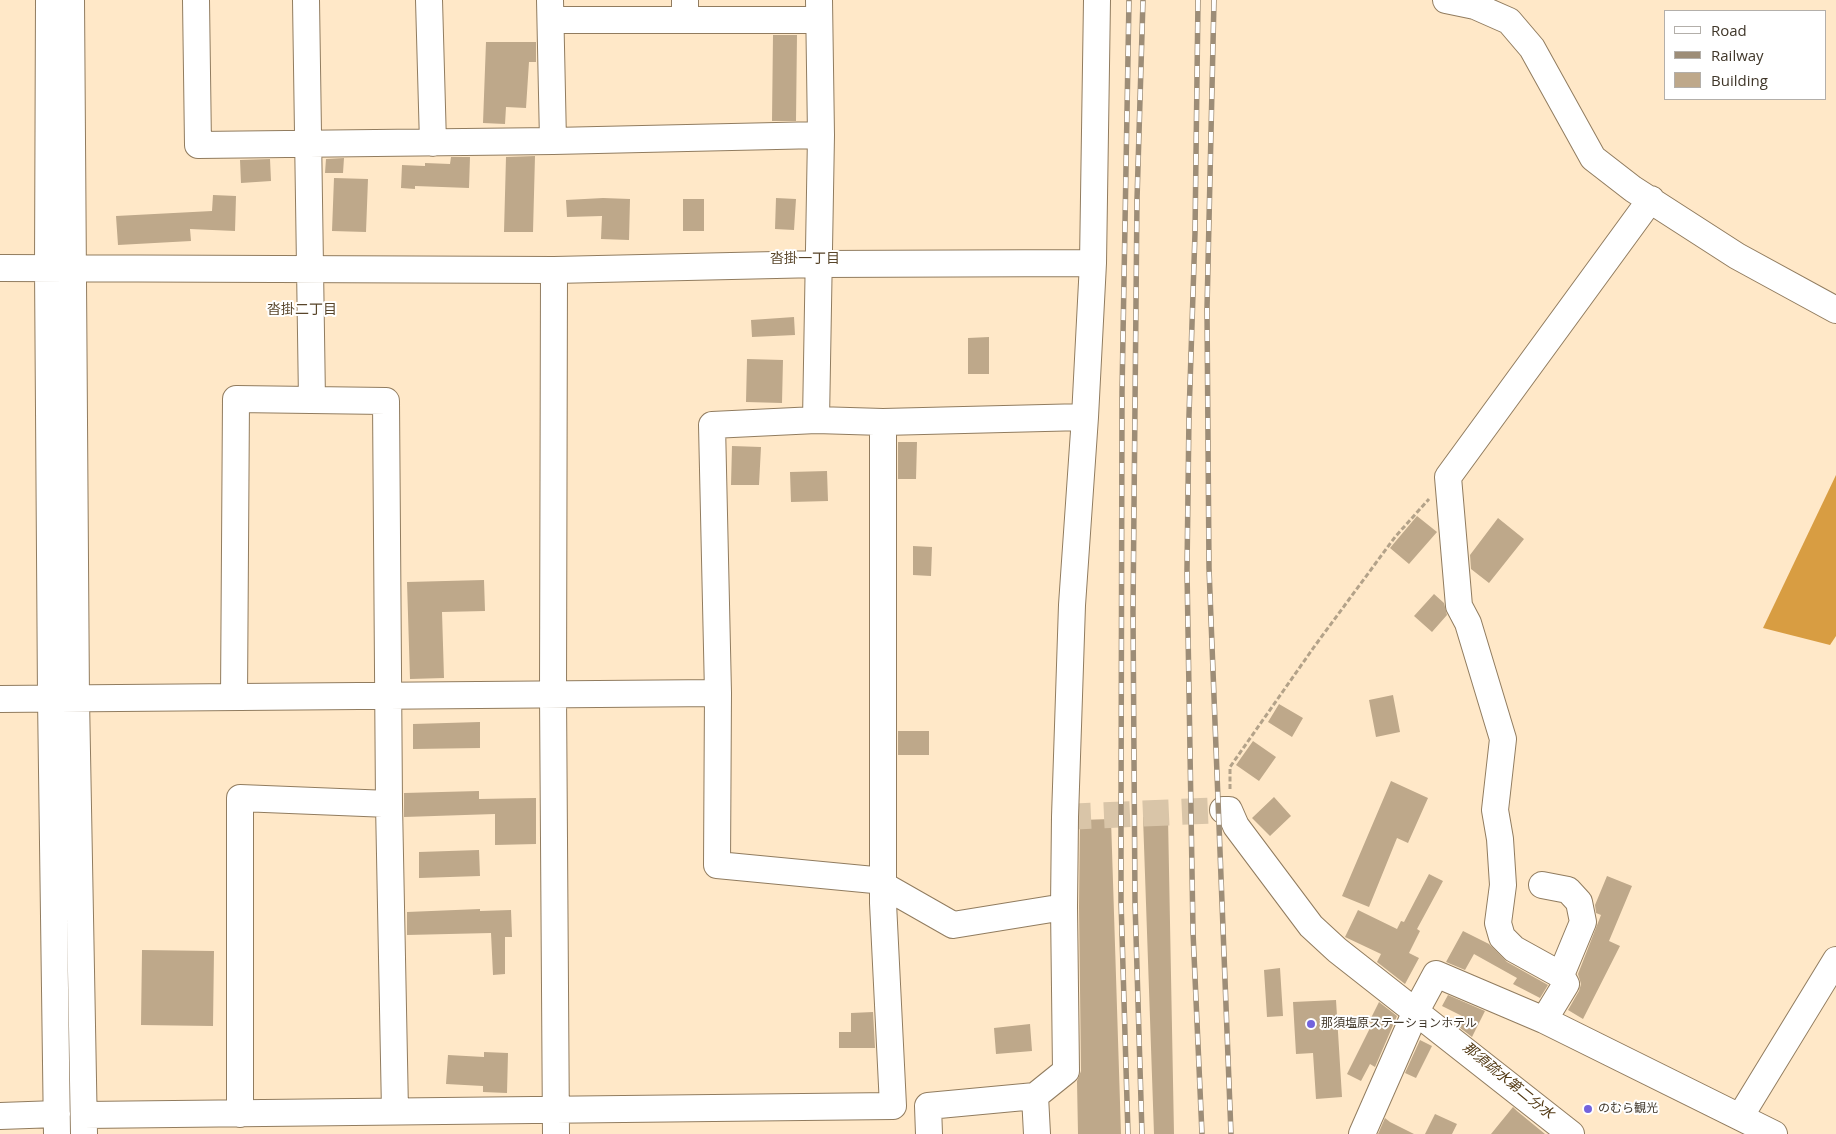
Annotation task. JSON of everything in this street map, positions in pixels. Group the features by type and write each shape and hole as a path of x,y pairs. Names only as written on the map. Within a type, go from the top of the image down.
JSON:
{"street":[{"path":"49,0 48,268 64,698 84,1124 240,1114 395,1111 556,1122 893,1106 883,886 883,422"},
{"path":"0,1116 57,1124 74,268 71,0"},
{"path":"196,0 198,145 553,141 821,135"},
{"path":"306,0 312,400"},
{"path":"428,0 433,142"},
{"path":"929,1134 928,1106 1035,1096 1066,1071 1065,817 1072,606 1093,263 1097,0"},
{"path":"1446,0 1475,6 1509,21 1532,48 1593,158 1633,189 1737,256 1836,310"},
{"path":"553,141 550,10 819,10 821,135 816,420"},
{"path":"1544,1020 1566,984 1561,975 1514,949 1502,937 1498,923 1503,885 1500,839 1495,810 1503,739 1468,623 1459,606 1448,477 1651,199"},
{"path":"0,268 554,270 820,264 1093,263"},
{"path":"554,270 553,694 556,1122"},
{"path":"234,697 236,399 386,400 389,804 395,1111"},
{"path":"1064,907 953,925 874,880 717,866 718,693 712,425 816,420 883,422 1085,417"},
{"path":"0,699 718,693"},
{"path":"240,1114 240,798 389,804"},
{"path":"1226,810 1311,926 1338,950 1571,1134"},
{"path":"1542,885 1568,890 1579,902 1583,922 1561,975"},
{"path":"1362,1134 1416,1011 1436,974 1544,1020 1759,1128 1836,960"},
{"path":"1035,1096 1037,1134"}],"path":[{"path":"1226,810 1230,767 1314,647 1390,545 1448,477"}],"shaded area":[{"path":"1836,475 1836,636 1830,645 1763,628"}],"building":[{"path":"773,35 797,35 796,121 772,121"},
{"path":"486,42 536,42 536,62 529,62 526,108 506,107 505,124 483,123"},
{"path":"535,156 533,232 504,232 506,157"},
{"path":"451,157 470,157 469,188 415,186 415,189 401,188 402,165 425,166 425,163 450,164"},
{"path":"344,158 343,173 325,173 326,159"},
{"path":"270,159 271,181 241,183 240,160"},
{"path":"334,178 368,179 366,232 332,231"},
{"path":"213,195 236,196 235,231 190,229 191,241 118,245 116,216 212,211"},
{"path":"776,198 796,199 794,230 775,229"},
{"path":"630,199 629,240 601,239 602,216 567,217 566,200"},
{"path":"683,199 704,199 704,231 683,231"},
{"path":"794,317 795,335 752,337 751,320"},
{"path":"989,337 989,374 968,374 968,338"},
{"path":"747,359 783,360 782,403 746,402"},
{"path":"898,442 917,442 916,479 898,479"},
{"path":"732,446 761,447 759,485 731,485"},
{"path":"827,471 828,501 791,502 790,472"},
{"path":"1417,516 1437,532 1409,564 1390,548"},
{"path":"1498,518 1524,539 1489,583 1471,569 1470,555"},
{"path":"913,546 932,547 931,576 913,575"},
{"path":"484,580 485,611 442,612 444,678 410,679 407,582"},
{"path":"1434,594 1444,603 1447,615 1432,632 1414,616"},
{"path":"1393,695 1400,732 1376,737 1369,700"},
{"path":"1279,704 1303,718 1292,737 1268,722"},
{"path":"480,722 480,748 413,749 413,724"},
{"path":"898,731 929,731 929,755 898,755"},
{"path":"1253,741 1276,757 1259,781 1236,765"},
{"path":"1391,781 1428,798 1408,843 1397,838 1369,907 1342,896"},
{"path":"479,791 479,799 536,798 536,844 495,845 495,814 404,817 404,793"},
{"path":"1274,797 1291,816 1270,836 1252,818"},
{"path":"1143,817 1168,817 1174,1134 1154,1134"},
{"path":"1111,819 1121,1134 1078,1134 1077,1081 1081,1071 1080,820"},
{"path":"479,850 480,876 419,878 419,852"},
{"path":"1429,874 1443,881 1417,929 1420,931 1409,953 1419,958 1405,984 1377,962 1381,954 1345,937 1358,910 1397,929 1401,921 1404,922"},
{"path":"1607,876 1632,886 1609,941 1620,946 1583,1019 1568,1010 1579,991 1581,984 1578,974 1601,915 1596,913 1595,905"},
{"path":"480,909 480,911 511,910 512,937 505,937 505,974 493,975 491,933 407,935 407,912"},
{"path":"1463,931 1489,944 1507,962 1548,985 1540,998 1513,984 1517,978 1474,954 1465,970 1446,962"},
{"path":"142,950 214,951 213,1026 141,1025"},
{"path":"1280,968 1283,1016 1267,1017 1264,970"},
{"path":"1448,995 1485,1011 1472,1037 1459,1027 1464,1017 1442,1006"},
{"path":"1336,1000 1342,1097 1316,1099 1313,1053 1296,1054 1293,1002"},
{"path":"1379,1002 1397,1016 1375,1067 1370,1064 1361,1081 1347,1074 1372,1024 1369,1022"},
{"path":"873,1012 875,1048 839,1048 839,1032 851,1032 851,1013"},
{"path":"1030,1024 1032,1051 996,1054 994,1028"},
{"path":"1420,1040 1432,1046 1416,1078 1405,1073"},
{"path":"484,1052 508,1053 507,1093 483,1092 483,1086 446,1084 448,1055 484,1057"},
{"path":"1513,1107 1517,1111 1545,1134 1491,1134"},
{"path":"1435,1114 1457,1124 1452,1134 1425,1134"},
{"path":"1385,1118 1390,1122 1414,1134 1378,1134"}],"tunnel":[{"path":"1065,817 1223,810"}],"railway":[{"path":"1128,1134 1121,901 1121,818 1122,392 1129,0"},
{"path":"1142,1134 1135,902 1133,611 1137,200 1143,0"},
{"path":"1198,0 1187,570 1193,932 1202,1134"},
{"path":"1214,0 1207,309 1209,568 1231,1134"}],"place":[{"name":"那須塩原ステーションホテル","path":"1311,1024"},
{"name":"のむら観光","path":"1588,1109"}],"district":[{"name":"沓掛一丁目","path":"805,259"},
{"name":"沓掛二丁目","path":"302,310"}],"water label":[{"name":"那須疏水第二分水","path":"1508,1081"}]}
